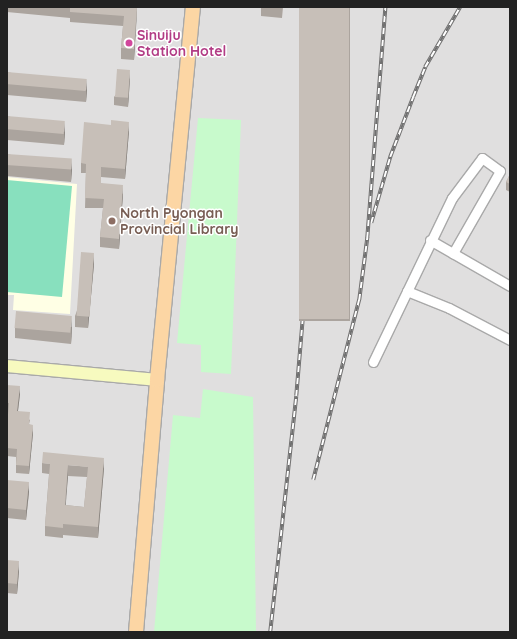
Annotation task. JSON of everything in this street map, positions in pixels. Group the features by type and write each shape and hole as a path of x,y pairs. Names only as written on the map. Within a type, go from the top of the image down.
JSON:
{"main road":[{"path":"136,632 156,380 193,7"},
{"path":"7,366 156,380"}],"street":[{"path":"373,362 430,240 452,198 482,158 500,171 453,253"},
{"path":"430,240 510,286"},
{"path":"407,291 449,308 510,340"}],"shaded area":[{"path":"7,7 510,7 510,632 7,632"},
{"path":"7,177 77,184 70,314 13,310 14,295 7,295"}],"green space":[{"path":"198,118 241,120 231,374 201,372 201,345 177,343"},
{"path":"7,180 72,186 62,297 7,292"},
{"path":"203,389 253,397 256,632 154,632 173,415 200,418"}],"building":[{"path":"70,7 137,7 134,49 121,48 124,16 70,12"},
{"path":"299,7 349,7 349,319 299,319"},
{"path":"117,69 130,70 128,98 115,97"},
{"path":"7,72 87,79 86,91 7,84"},
{"path":"7,116 65,121 64,134 7,129"},
{"path":"111,120 129,122 125,169 101,167 101,183 123,185 119,239 100,237 104,199 85,198 86,164 81,163 84,122 111,125"},
{"path":"7,154 72,159 71,170 7,165"},
{"path":"510,174 510,184 506,182"},
{"path":"81,252 94,253 90,317 77,316"},
{"path":"16,311 72,316 70,333 15,328"},
{"path":"7,385 20,386 17,411 30,412 29,424 33,425 29,466 16,465 17,449 7,448 9,403 7,403"},
{"path":"43,452 104,458 98,527 63,524 63,528 45,526 50,464 42,463","holes":["68,465 88,467 84,507 65,505"]},
{"path":"7,480 29,482 26,510 7,508"},
{"path":"7,560 19,561 17,584 7,583"}],"railway":[{"path":"313,480 359,300 367,238 385,7"},
{"path":"371,223 390,157 425,67 460,7"},
{"path":"270,632 296,396 303,312"}],"place":[{"name":"Sinuiju Station Hotel","path":"129,43"},
{"name":"North Pyongan Provincial Library","path":"112,221"}]}
